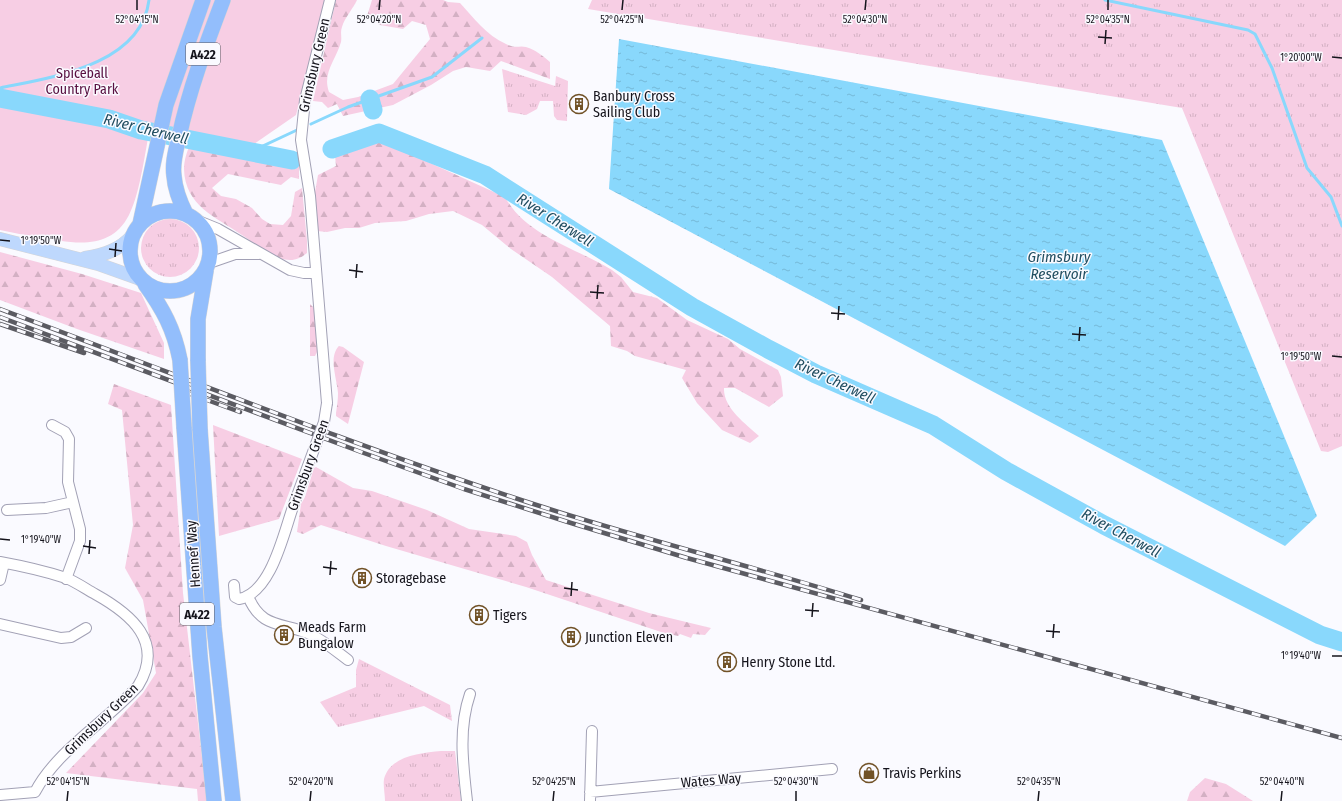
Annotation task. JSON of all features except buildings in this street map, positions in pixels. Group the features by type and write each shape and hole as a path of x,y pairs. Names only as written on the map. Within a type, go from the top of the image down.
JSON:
{"highway":[{"name":"A422","path":"136,229 153,169 166,105 203,0"},
{"name":"A422","path":"191,217 177,195 174,176 174,162 185,110 223,0"},
{"path":"174,211 191,217 204,229 209,239 211,251 207,267 199,280 189,287 178,291 166,292 155,289 142,281 133,269 130,258 130,246 136,229 150,216 162,212 174,211"},
{"name":"Hennef Way","path":"207,267 198,318 200,429 214,627 233,801"},
{"name":"Hennef Way","path":"142,281 162,307 176,338 180,360 200,656 214,801"}],"main road":[{"path":"77,258 112,251 122,246 136,229"},
{"path":"0,240 113,268 142,281"}],"street":[{"name":"Grimsbury Green","path":"248,596 263,581 274,563 324,422 327,403 315,273 310,196 302,144 302,119 305,100 330,0"},
{"path":"191,217 218,229 259,254 290,270 304,273 315,273"},
{"path":"207,267 235,254 259,254"},
{"path":"52,426 65,432 69,439 70,450 67,476 79,522 80,541 66,579"},
{"path":"7,510 46,508 73,502"},
{"name":"Grimsbury Green","path":"2,562 66,579 115,606 137,624 145,645 145,668 138,686 55,764 40,783 36,797"},
{"path":"0,580 2,562"},
{"path":"234,585 237,599 242,599 248,596 253,609 264,618 315,637 348,660"},
{"path":"0,624 61,638 71,637 86,628"},
{"path":"467,801 462,740 464,721 470,694"},
{"name":"Wates Way","path":"592,731 590,796 832,769"},
{"path":"0,795 36,797"}],"green space":[{"name":"Spiceball Country Park","path":"0,0 325,0 296,115 254,144 151,123 140,182 129,215 121,227 112,235 101,240 77,242 0,230"},
{"path":"336,0 357,0 343,23 339,49 330,67 327,79 329,92 343,100 358,97 393,84 430,39 426,25 412,21 403,29 380,25 367,16 372,0 443,0 460,3 492,36 512,46 530,48 550,62 550,79 501,61 490,71 466,67 453,71 431,85 393,105 343,116 337,104 328,108 322,102 313,101"},
{"path":"592,0 1342,0 1342,446 1328,452 1321,451 1182,108 588,9"},
{"path":"502,69 555,86 556,76 568,81 567,121 557,120 554,116 553,101 540,101 537,109 526,115 508,112"},
{"path":"377,139 505,197 514,210 526,222 553,240 612,270 621,277 633,292 657,298 687,320 728,339 740,349 778,370 781,377 783,396 769,407 735,388 724,388 727,402 731,409 759,436 750,443 722,430 697,403 682,378 686,370 635,356 627,351 611,346 610,326 552,277 511,249 482,225 453,211 429,214 406,221 375,223 359,228 345,228 327,232 317,231 315,192 318,175 336,166 335,155"},
{"path":"191,143 282,162 295,163 299,166 299,179 291,177 281,185 228,174 212,188 221,196 236,199 252,208 262,219 270,224 283,225 291,216 295,192 302,188 307,253 293,260 277,257 264,251 204,209 190,192 186,182 184,169 187,152"},
{"path":"164,219 176,219 191,227 199,242 199,254 191,269 176,277 164,277 149,269 141,254 141,242 149,227"},
{"path":"0,252 82,274 141,293 164,343 164,359 77,329 0,300"},
{"path":"310,304 316,310 319,348 315,356 310,356"},
{"path":"339,346 343,347 364,362 348,424 336,416 338,393 334,368 334,356"},
{"path":"114,384 171,405 183,593 207,801 198,801 197,789 66,773 143,693 156,673 143,600 125,568 133,525 122,410 108,404"},
{"path":"213,425 302,459 279,519 219,536"},
{"path":"316,467 353,488 372,491 427,510 469,529 516,536 527,542 532,555 546,580 649,613 711,628 705,635 693,634 691,638 680,634 678,636 661,632 526,587 386,546 321,525 303,534 297,532 301,504 305,497 314,468"},
{"path":"359,659 450,705 452,721 424,706 338,727 320,702 356,687 356,670"},
{"path":"441,751 455,751 461,801 385,801 384,779 387,771 392,765 407,757"},
{"path":"1205,778 1226,784 1253,801 1187,801 1190,792"}],"water":[{"name":"Grimsbury Reservoir","path":"619,39 1162,140 1317,516 1285,546 609,189"}],"waterway":[{"path":"0,88 45,79 91,64 112,54 130,40 142,22 149,0"},
{"path":"1105,0 1248,30 1255,34 1272,68 1307,168 1331,197 1342,226"},
{"path":"311,124 348,107 432,77 482,38"},
{"name":"River Cherwell","path":"0,98 109,119 141,130 292,160"},
{"path":"370,99 373,110"},
{"path":"250,152 297,130"},
{"name":"River Cherwell","path":"332,149 379,133 485,175 692,307 768,349 816,374 933,425 1006,471 1104,525 1320,635 1342,642"}],"railway":[{"path":"0,309 321,430 515,498 601,525 861,600"},
{"path":"0,317 361,452 464,489 571,523 687,558 1342,738"},
{"path":"0,324 84,353"},
{"path":"185,392 240,412"}],"place":[{"name":"Banbury Cross Sailing Club","path":"579,104"},
{"name":"Storagebase","path":"362,578"},
{"name":"Tigers","path":"479,615"},
{"name":"Meads Farm Bungalow","path":"284,635"},
{"name":"Junction Eleven","path":"571,637"},
{"name":"Henry Stone Ltd.","path":"727,662"},
{"name":"Travis Perkins","path":"869,773"}]}
